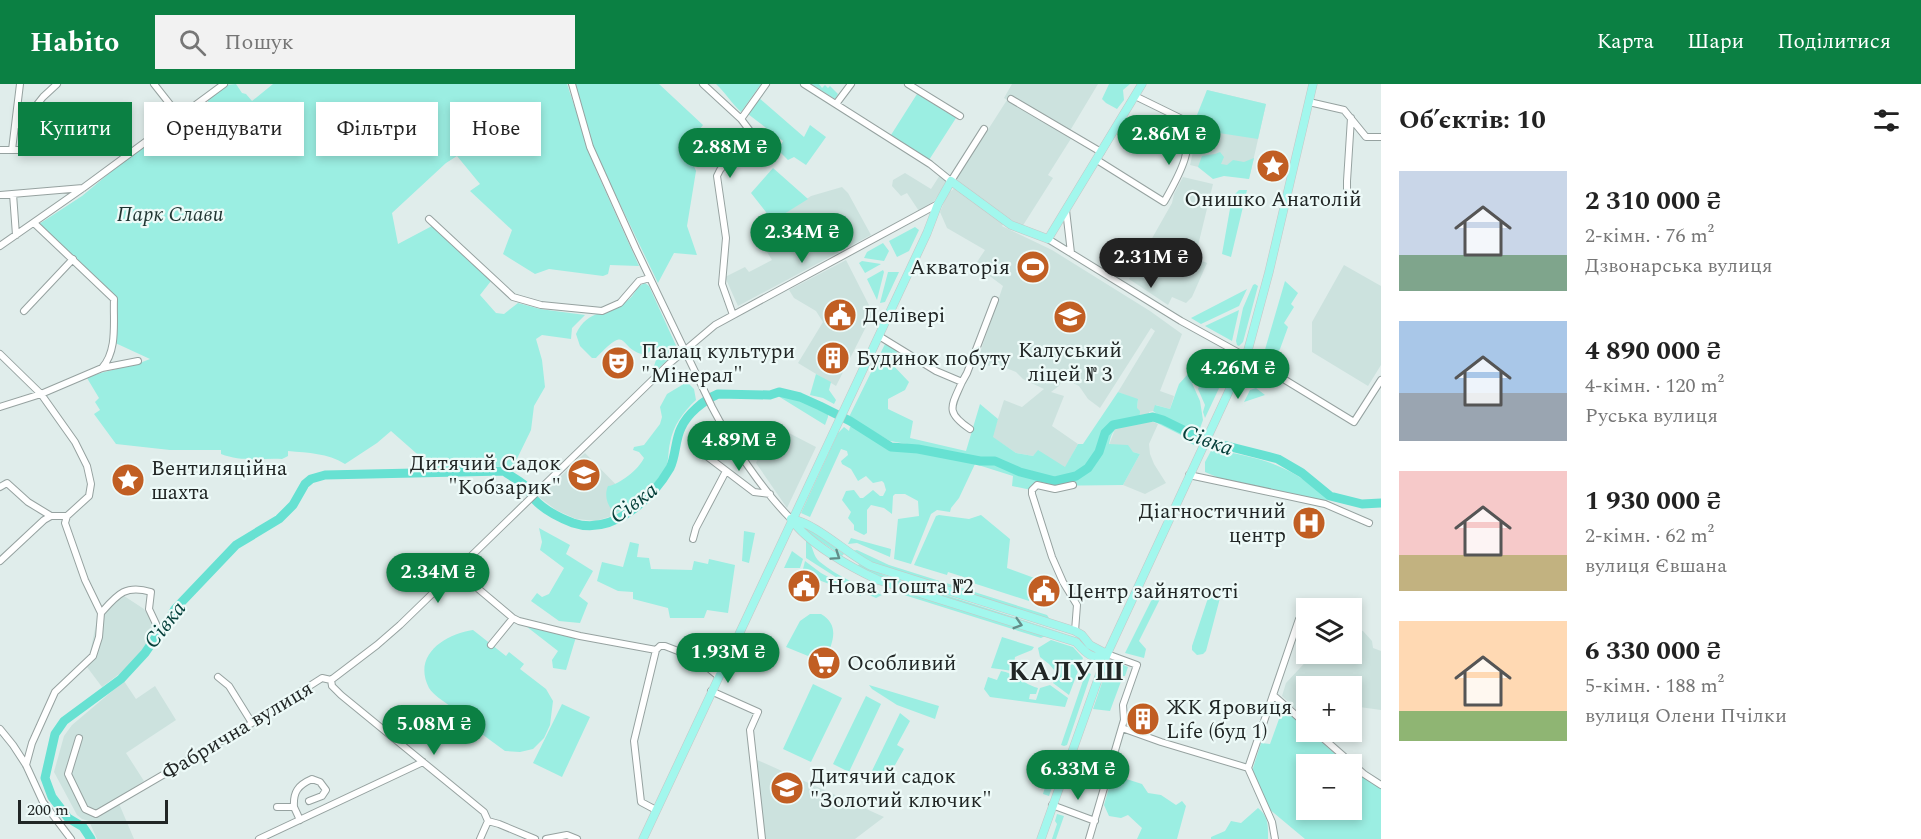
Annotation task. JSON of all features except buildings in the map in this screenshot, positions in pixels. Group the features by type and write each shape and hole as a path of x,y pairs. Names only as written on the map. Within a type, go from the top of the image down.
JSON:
{"main road":[{"path":"642,839 879,336 938,204 951,181 1011,225 1048,239 1142,84"},
{"path":"1041,839 1107,654 1245,356 1269,272 1312,84"},
{"path":"791,519 803,521 871,566 1075,631 1107,654"},
{"path":"791,519 799,530 867,575 1076,642 1087,654 1094,657 1107,654"},
{"path":"1098,649 1113,640"},
{"path":"1094,657 1100,671"}],"street":[{"path":"12,150 21,84"},
{"path":"39,102 57,84"},
{"path":"154,84 168,102"},
{"path":"200,102 224,84"},
{"path":"572,84 590,147 724,431 791,519"},
{"path":"703,84 741,119 750,131 717,176 726,238 722,284 733,315"},
{"path":"741,119 766,84"},
{"path":"804,84 930,164 951,181 984,129"},
{"path":"836,104 851,84"},
{"path":"908,84 960,116"},
{"path":"1096,160 1164,202 1182,165 1186,151 1186,126 1182,119 1135,96"},
{"path":"1011,99 1101,152"},
{"path":"1309,102 1344,110 1366,137 1381,137"},
{"path":"1351,118 1347,195 1352,203"},
{"path":"0,246 144,143"},
{"path":"0,150 18,150"},
{"path":"0,195 83,188"},
{"path":"13,194 15,236"},
{"name":"Фабрична вулиця","path":"79,738 68,774 85,809 96,814 252,723 322,678 331,680 377,645 685,350 715,325 938,204"},
{"path":"1066,210 1071,253"},
{"path":"429,219 513,297 527,302 602,311 620,303 639,281 650,278"},
{"path":"34,223 114,299 112,351 102,368"},
{"path":"1048,239 1181,321 1245,356 1354,422 1381,380"},
{"path":"24,312 73,260"},
{"path":"970,429 959,422 952,413 952,407 995,300"},
{"path":"879,336 936,371 962,381"},
{"path":"0,354 41,394 75,442 87,466 91,484 89,496 67,516 65,523 78,561 101,613 99,637 93,656 55,692 39,726 26,765"},
{"path":"0,407 41,394 102,368 138,361"},
{"path":"700,451 754,492 770,494"},
{"path":"693,539 696,528 726,471"},
{"path":"1189,475 1325,504 1369,524"},
{"path":"0,487 6,483 11,485 28,502 51,516 67,516"},
{"path":"1073,485 1055,489 1036,485 1032,494 1052,557 1077,605 1075,631"},
{"path":"0,561 51,516"},
{"path":"456,570 513,618 580,636 656,650"},
{"path":"101,613 119,592 139,588 151,592 149,609 157,626"},
{"path":"491,645 513,618"},
{"path":"1275,839 1272,822 1248,768 1296,628"},
{"path":"656,810 641,802 634,741 656,650 660,646 665,646 696,658 718,676"},
{"path":"1089,839 1122,728 1123,705 1137,665 1107,654"},
{"path":"218,677 229,686 252,723"},
{"path":"331,680 332,686 341,695 484,812 488,821 480,839"},
{"path":"711,691 758,712 750,730 762,839"},
{"path":"1274,694 1296,715"},
{"path":"1122,728 1248,768"},
{"path":"0,729 26,765 43,802 71,839"},
{"path":"1327,742 1364,774 1381,785"},
{"path":"259,839 423,762"},
{"path":"285,807 302,783 312,779 320,782 326,790 322,796 309,801"},
{"path":"293,796 294,807 300,820"},
{"path":"1052,805 1095,821"},
{"path":"277,807 294,807"},
{"path":"488,821 535,839"},
{"path":"546,839 567,835 577,839"}],"shaded area":[{"path":"1012,84 1098,84 1068,134 1072,137 1048,175 1053,178 1022,227 957,181 1007,100 1004,98"},
{"path":"1207,90 1266,104 1249,179 1190,165"},
{"path":"905,173 931,189 940,175 947,182 934,201 919,211 907,193 901,196 892,186 893,180"},
{"path":"1183,177 1213,184 1195,258 1207,263 1192,297 1186,303 1172,297 1168,305 1129,279 1172,203"},
{"path":"842,187 848,193 871,235 738,306 725,277 745,267 749,272 772,260 755,233 811,196"},
{"name":"Калуський ліцей № 3","path":"955,188 1004,223 1002,226 1052,250 1150,311 1182,334 1160,391 1174,396 1170,409 1156,405 1153,411 1149,412 1149,420 1158,424 1149,444 1150,454 1166,483 1145,494 1123,485 1140,454 1109,445 1115,429 1123,424 1137,408 1138,400 1118,392 1155,331 1151,328 1100,408 1088,399 1079,386 1063,378 1059,386 1051,392 1064,396 1052,426 1078,444 1065,468 1038,451 1033,456 1016,453 992,437 1004,400 1022,407 1044,389 1023,379 1016,372 996,364 989,366 977,361 1003,286 975,265 985,250 947,228 940,212 948,193"},
{"path":"846,260 873,313 836,386 798,363 823,322 816,311 794,298 789,290"},
{"path":"1344,265 1381,286 1381,365 1368,386 1312,352 1312,322"},
{"path":"771,429 782,433 785,431 816,447 787,508 756,463"},
{"name":"Дитячий Садок \"Кобзарик\"","path":"585,453 635,504 615,515 596,521 576,519 556,510 539,497"},
{"path":"121,594 144,609 156,628 142,651 126,669 102,687 87,667 98,615"},
{"path":"1362,631 1372,641 1373,648 1381,651 1381,710 1362,707 1362,676 1296,676 1296,709 1282,696 1286,683 1304,664 1362,664"},
{"path":"124,681 136,699 155,686 176,720 126,753 144,781 117,799 134,839 97,839 89,821 77,815 54,772 64,736 72,725"},
{"name":"Дитячий садок \"Золотий ключик\"","path":"753,758 884,817 855,839 762,839"}],"green space":[{"name":"Парк Слави","path":"236,84 252,101 273,84 567,84 595,168 639,266 610,265 608,274 603,276 549,269 535,274 503,254 512,230 470,191 480,184 457,156 446,163 392,213 398,244 432,226 491,281 480,295 496,313 504,314 518,303 540,309 585,315 572,328 571,339 542,335 536,339 542,360 545,387 534,406 531,430 513,467 482,465 442,471 433,468 391,431 345,464 325,456 303,452 288,451 288,456 282,459 244,459 221,454 221,450 170,450 116,444 94,414 100,410 95,402 99,398 87,378 150,359 111,341 112,298 36,226 82,196 130,156 144,147 144,156 304,156 304,102 208,102 208,97 226,85"},
{"path":"574,84 659,84 703,125 686,147 696,171 687,226 697,255 674,253 658,283 593,148"},
{"path":"716,84 761,84 741,112"},
{"path":"811,84 819,84 822,88 825,85 828,88 830,86 838,94 835,99"},
{"path":"1109,84 1130,84 1123,90 1124,100 1117,109 1102,99"},
{"path":"1207,90 1266,104 1258,139 1206,131 1197,123 1197,115"},
{"path":"917,94 956,118 929,160 891,135"},
{"path":"759,98 804,137 810,125 826,137 806,165 794,157 788,160 778,150 783,141 748,114"},
{"path":"1220,152 1224,157 1221,164 1227,165 1233,160 1244,162 1254,158 1249,179 1224,176 1213,179 1198,167 1202,156"},
{"path":"773,168 808,199 773,221 751,193"},
{"path":"1239,190 1247,190 1231,257 1222,254 1231,203 1237,206 1240,196 1235,194"},
{"path":"915,227 919,230 909,251 897,257 889,241"},
{"path":"883,243 889,251 884,261 864,258 867,252"},
{"path":"862,261 881,264 865,273 859,263"},
{"path":"883,270 884,272 877,300 867,279"},
{"path":"888,272 899,272 885,302 880,303"},
{"path":"1285,281 1298,293 1291,304 1294,307 1284,323 1288,327 1280,349 1273,359 1264,353"},
{"path":"645,283 649,286 678,350 659,368 654,366 658,354 656,348 646,355 630,348 619,339 596,358 592,358 580,346 576,334 581,326 592,316 621,305"},
{"path":"1255,284 1258,286 1243,342 1239,346 1236,341 1243,308"},
{"path":"1247,289 1239,306 1201,324 1191,318"},
{"path":"1239,310 1232,341 1205,326"},
{"path":"885,344 898,351 890,362 909,382 905,390 888,399 888,409 913,421 910,438 966,451 980,404 998,419 993,437 1016,453 1033,456 1038,450 1065,467 1078,444 1083,444 1118,392 1138,399 1139,422 1116,429 1109,444 1128,445 1133,452 1140,454 1123,485 1037,486 1036,491 1012,486 1013,476 975,464 969,455 890,441 849,417"},
{"path":"1223,360 1228,363 1229,367 1205,418 1203,412 1205,405 1198,389 1201,383 1208,382 1210,379 1204,367"},
{"path":"816,374 831,382 829,390 836,400 834,404 810,395"},
{"path":"1188,374 1200,401 1203,420 1194,445 1186,441 1185,437 1151,420 1157,414 1153,411 1155,405 1170,409 1179,384"},
{"path":"687,382 694,389 696,400 676,425 663,473 627,507 614,512 607,500 608,486 623,480 641,462 644,458 639,452 633,450 634,447 644,445 660,424 662,417 660,407 667,394"},
{"path":"1256,388 1265,395 1244,402 1250,390"},
{"path":"784,395 828,412 825,425 778,396"},
{"path":"855,426 890,451 910,451 975,464 950,512 937,510 931,514 911,564 894,559 898,519 919,516 918,501 905,494 895,494 892,514 884,508 871,505 867,510 867,533 864,535 854,530 854,525 848,518 851,512 842,500 846,491 854,490 860,498 863,498 873,490 883,496 886,490 882,481 873,483 866,476 858,481 851,469 842,464 841,461 848,455 847,451 841,449 810,517 801,513 838,433 844,427 849,431 850,427"},
{"path":"1212,449 1273,464 1313,486 1328,498 1327,501 1219,478 1205,472 1205,462"},
{"path":"981,515 1010,539 1007,568 1037,579 1029,601 973,583 973,580 948,572 947,575 914,565 936,516 969,519"},
{"path":"803,524 844,554 842,556 801,528"},
{"path":"539,528 570,545 566,554 593,571 579,596 588,603 580,623 559,621 531,601 537,593 542,597 549,594 564,568 540,550 542,542"},
{"path":"744,531 755,533 749,563 742,561"},
{"path":"851,538 891,549 890,557 857,543 848,544"},
{"path":"806,539 817,560 850,581 882,595 876,598 853,588 806,558"},
{"path":"630,542 639,544 637,557 649,558 651,569 692,570 694,561 708,564 709,559 735,565 728,613 707,610 704,618 670,618 668,608 633,599 633,592 618,591 597,581 602,562 623,567"},
{"path":"857,550 889,565 1047,615 1051,621 879,566 851,551"},
{"path":"792,551 803,559 800,568 784,568"},
{"path":"805,561 861,596 816,579 803,569"},
{"path":"859,564 884,575 1076,637 880,577 858,566"},
{"path":"1161,585 1162,595 1139,641 1146,649 1144,658 1125,653 1157,589"},
{"path":"905,592 1045,636 1041,638 901,594"},
{"path":"1209,595 1220,598 1206,651 1197,655 1192,650 1192,646"},
{"path":"810,614 821,614 831,623 833,640 826,658 816,654 813,658 786,647 800,621"},
{"path":"522,623 576,637 566,670 553,668 552,660 558,651"},
{"path":"473,630 506,656 509,652 524,664 520,669 546,689 553,701 550,725 544,738 533,749 520,752 505,751 449,710 451,707 429,688 425,666 434,648 452,636"},
{"path":"1002,637 1034,647 1015,657 1013,671 991,668"},
{"path":"1051,640 1073,647 1083,658 1069,695 1053,683 1055,671 1040,657 1038,648"},
{"path":"1117,662 1128,667 1110,711 1093,709 1107,668"},
{"path":"1001,671 1038,688 1036,694 1030,694 1029,699 1036,700 1040,688 1050,685 1068,698 1065,707 990,697 984,689 988,677 997,680"},
{"path":"1086,672 1091,674 1067,745 1064,746 1061,745"},
{"path":"813,684 842,698 811,762 783,749"},
{"path":"869,685 939,706 935,719 897,705"},
{"path":"866,696 881,704 849,772 833,764"},
{"path":"562,704 590,717 562,777 533,763"},
{"path":"1283,708 1296,720 1296,742 1321,742 1335,754 1296,754 1296,820 1362,820 1363,775 1381,787 1381,839 1305,839 1269,809 1252,771 1261,743 1270,744"},
{"path":"900,713 910,721 897,745 904,749 890,774 883,774 878,783 868,779"},
{"path":"1049,773 1056,776 1049,796 1043,794"},
{"path":"1117,776 1142,784 1148,793 1161,795 1176,805 1182,801 1186,806 1177,839 1137,839 1142,828 1128,815 1121,818 1109,816 1104,805 1112,777"},
{"path":"1258,808 1266,818 1268,839 1211,839 1225,831 1231,821 1241,823"},
{"path":"1057,814 1064,816 1056,839 1052,839 1057,824 1055,821"}],"waterway":[{"name":"Сівка","path":"91,839 83,827 68,818 52,797 45,778 55,734 64,721 121,679 145,653 175,609 236,545 279,519 293,505 305,484 311,479 325,475 504,471 525,486 538,503 557,516 588,526 602,524 629,512 653,492 670,468 679,433 684,423 707,400 718,394 770,395 779,392 800,397 820,406 850,421 891,447 918,449 980,461 995,461 1020,472 1055,481 1076,476 1088,468 1099,452 1105,433 1113,425 1153,417 1214,445 1227,446 1278,459 1302,473 1330,496 1362,504 1381,503"}],"place":[{"name":"Онишко Анатолій","path":"1273,166"},
{"name":"Акваторія","path":"1033,267"},
{"name":"Делівері","path":"840,315"},
{"name":"Калуський ліцей № 3","path":"1070,317"},
{"name":"Будинок побуту","path":"833,358"},
{"name":"Палац культури \"Мінерал\"","path":"618,363"},
{"name":"Дитячий Садок \"Кобзарик\"","path":"584,475"},
{"name":"Вентиляційна шахта","path":"128,480"},
{"name":"Діагностичний центр","path":"1309,523"},
{"name":"Нова Пошта №2","path":"804,586"},
{"name":"Центр зайнятості","path":"1044,591"},
{"name":"Особливий","path":"824,663"},
{"name":"ЖК Яровиця Life (буд 1)","path":"1143,719"},
{"name":"Дитячий садок \"Золотий ключик\"","path":"787,788"}],"district":[{"name":"КАЛУШ","path":"1067,671"}]}
